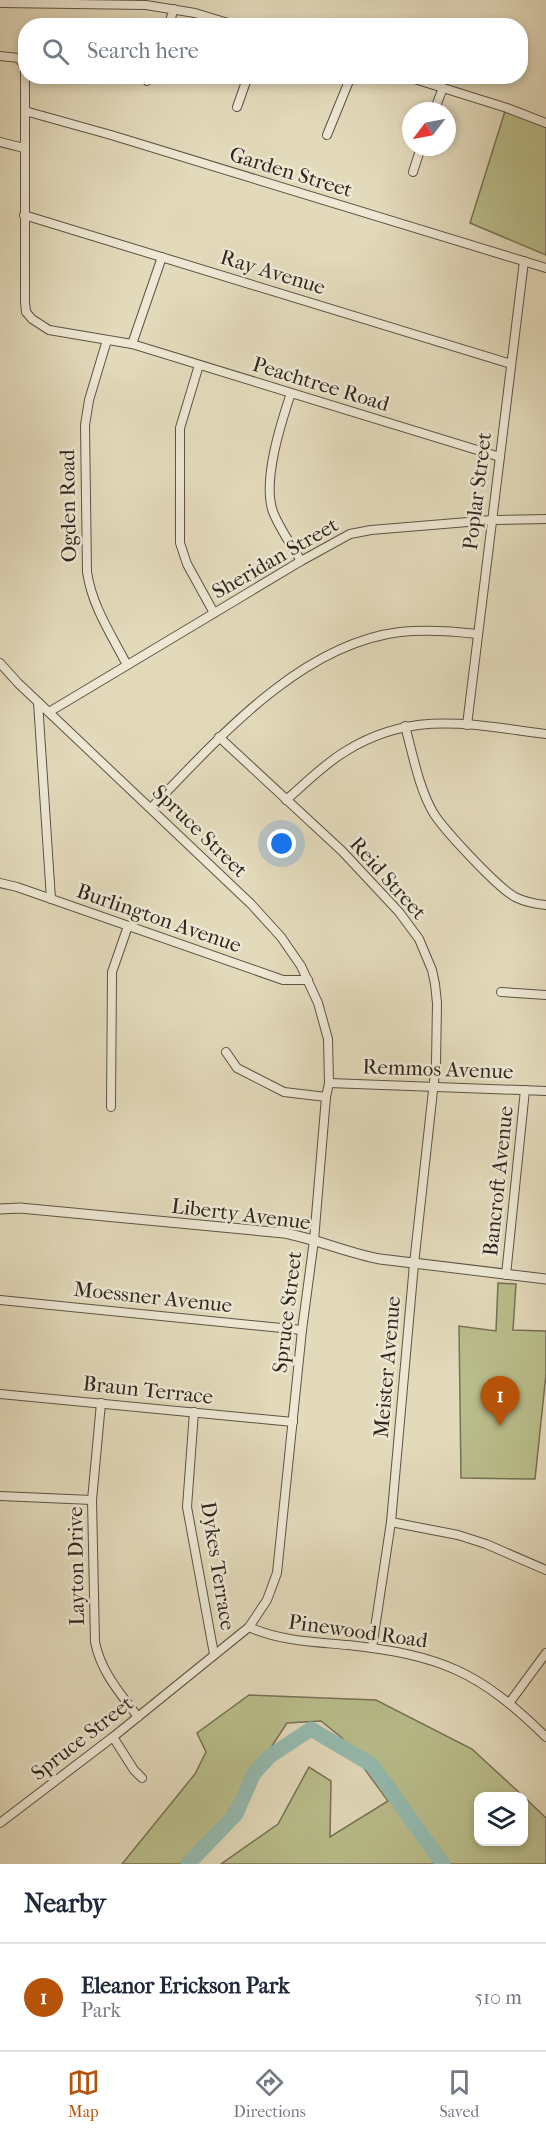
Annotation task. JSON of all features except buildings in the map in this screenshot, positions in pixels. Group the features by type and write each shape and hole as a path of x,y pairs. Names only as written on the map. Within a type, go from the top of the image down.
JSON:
{"street":[{"path":"0,3 111,3 174,9 208,18"},
{"path":"171,18 174,9"},
{"path":"0,56 18,58"},
{"path":"24,215 25,84"},
{"path":"237,107 245,84"},
{"path":"327,135 348,84"},
{"path":"430,84 546,123"},
{"path":"438,102 443,88"},
{"name":"Garden Street","path":"25,111 111,135 546,268"},
{"path":"0,142 24,148"},
{"path":"412,172 418,156"},
{"name":"Ray Avenue","path":"24,215 511,364"},
{"name":"Peachtree Road","path":"24,215 26,312 38,325 49,330 132,344 500,457"},
{"path":"132,344 162,257"},
{"name":"Poplar Street","path":"466,725 524,261"},
{"name":"Ogden Road","path":"106,340 89,400 85,425 87,572 89,589 95,605 127,665"},
{"path":"199,365 180,428 180,543 187,564 214,613"},
{"path":"291,393 276,443 270,482 272,509 301,561"},
{"name":"Sheridan Street","path":"49,712 350,534 371,530 492,520 546,519"},
{"path":"151,808 219,737 261,699 293,676 328,656 365,640 398,632 423,630 478,634"},
{"name":"Spruce Street","path":"0,663 274,928 301,966 318,1003 328,1039 329,1083 277,1573 267,1600 249,1628 113,1737 0,1823"},
{"path":"38,702 51,899"},
{"path":"286,800 345,752 381,733 405,726 422,723 466,725 546,734"},
{"path":"405,726 425,795 435,815 501,888 530,903 546,905"},
{"name":"Reid Street","path":"219,737 342,851 399,912 418,939 432,970 437,1003 436,1063 432,1088"},
{"name":"Burlington Avenue","path":"0,883 283,980 308,980"},
{"path":"111,1107 112,972 128,926"},
{"path":"501,992 546,995"},
{"path":"226,1052 237,1068 284,1092 326,1097"},
{"name":"Remmos Avenue","path":"329,1083 546,1091"},
{"name":"Meister Avenue","path":"372,1648 391,1522 432,1088"},
{"name":"Bancroft Avenue","path":"506,1275 525,1090"},
{"name":"Liberty Avenue","path":"0,1209 20,1208 273,1232 314,1240 362,1256 546,1279"},
{"name":"Moessner Avenue","path":"0,1300 302,1330"},
{"name":"Braun Terrace","path":"0,1394 292,1422"},
{"name":"Layton Drive","path":"101,1403 92,1500 96,1650 107,1675 138,1717"},
{"name":"Dykes Terrace","path":"194,1412 187,1507 214,1654"},
{"path":"0,1496 92,1500"},
{"path":"391,1522 458,1535 486,1544 546,1570"},
{"name":"Pinewood Road","path":"249,1628 282,1639 400,1651 434,1660 479,1681 510,1702 546,1737"},
{"path":"510,1702 546,1653"},
{"path":"113,1737 134,1770 142,1778"}],"green space":[{"path":"506,108 546,124 546,255 470,223"},
{"path":"498,1283 516,1284 513,1330 546,1331 546,1374 535,1479 461,1478 459,1326 496,1331"},
{"path":"249,1695 376,1700 472,1749 519,1792 474,1792 474,1846 528,1846 528,1801 546,1818 546,1864 221,1864 278,1824 309,1767 331,1781 330,1837 388,1801 342,1738 321,1721 287,1723 211,1839 180,1864 122,1864 195,1774 206,1752 197,1733"}],"waterway":[{"path":"188,1864 236,1814 254,1773 270,1756 311,1729 372,1765 443,1864"}],"place":[{"name":"Eleanor Erickson Park","path":"500,1426"}]}
